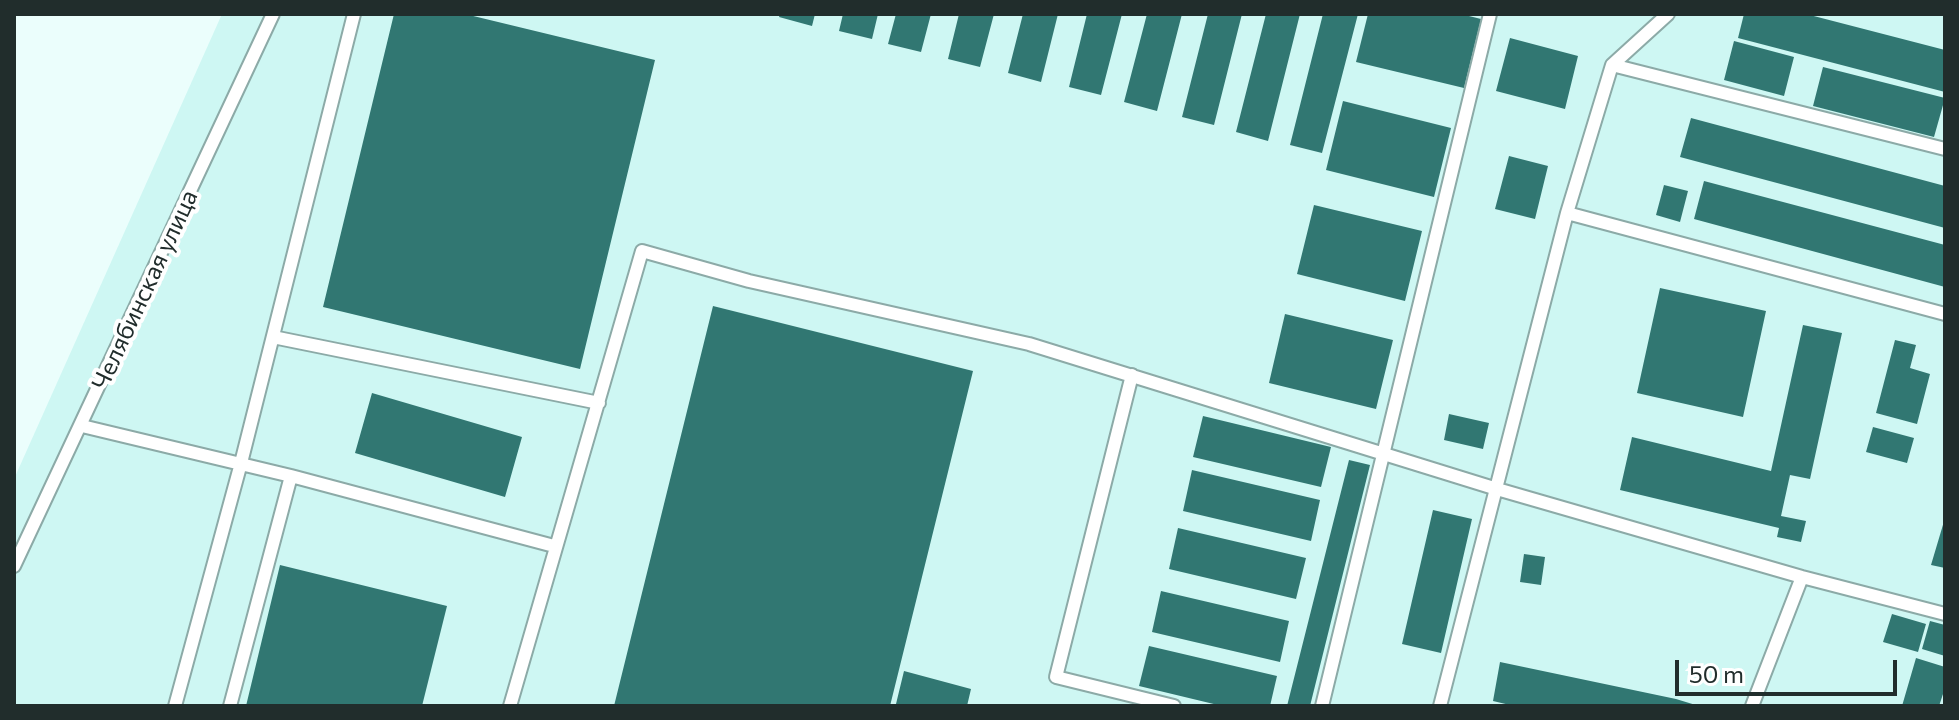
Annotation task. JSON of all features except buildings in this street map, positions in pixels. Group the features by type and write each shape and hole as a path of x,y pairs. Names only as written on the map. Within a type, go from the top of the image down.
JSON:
{"lane":[{"name":"Челябинская улица","path":"14,566 273,14"},
{"path":"175,706 241,463 354,14"},
{"path":"1322,706 1490,14"},
{"path":"1440,706 1567,213 1612,65 1668,14"},
{"path":"1612,65 1945,149"},
{"path":"1567,213 1945,314"},
{"path":"510,706 642,251 749,281 1029,344 1497,489 1802,577 1945,614"},
{"path":"273,337 599,403"},
{"path":"1132,375 1056,677 1174,706"},
{"path":"82,426 241,463 554,546"},
{"path":"230,706 291,476"},
{"path":"1752,706 1802,577"}],"shaded area":[{"path":"222,14 1945,14 1945,706 14,706 14,479"}]}
